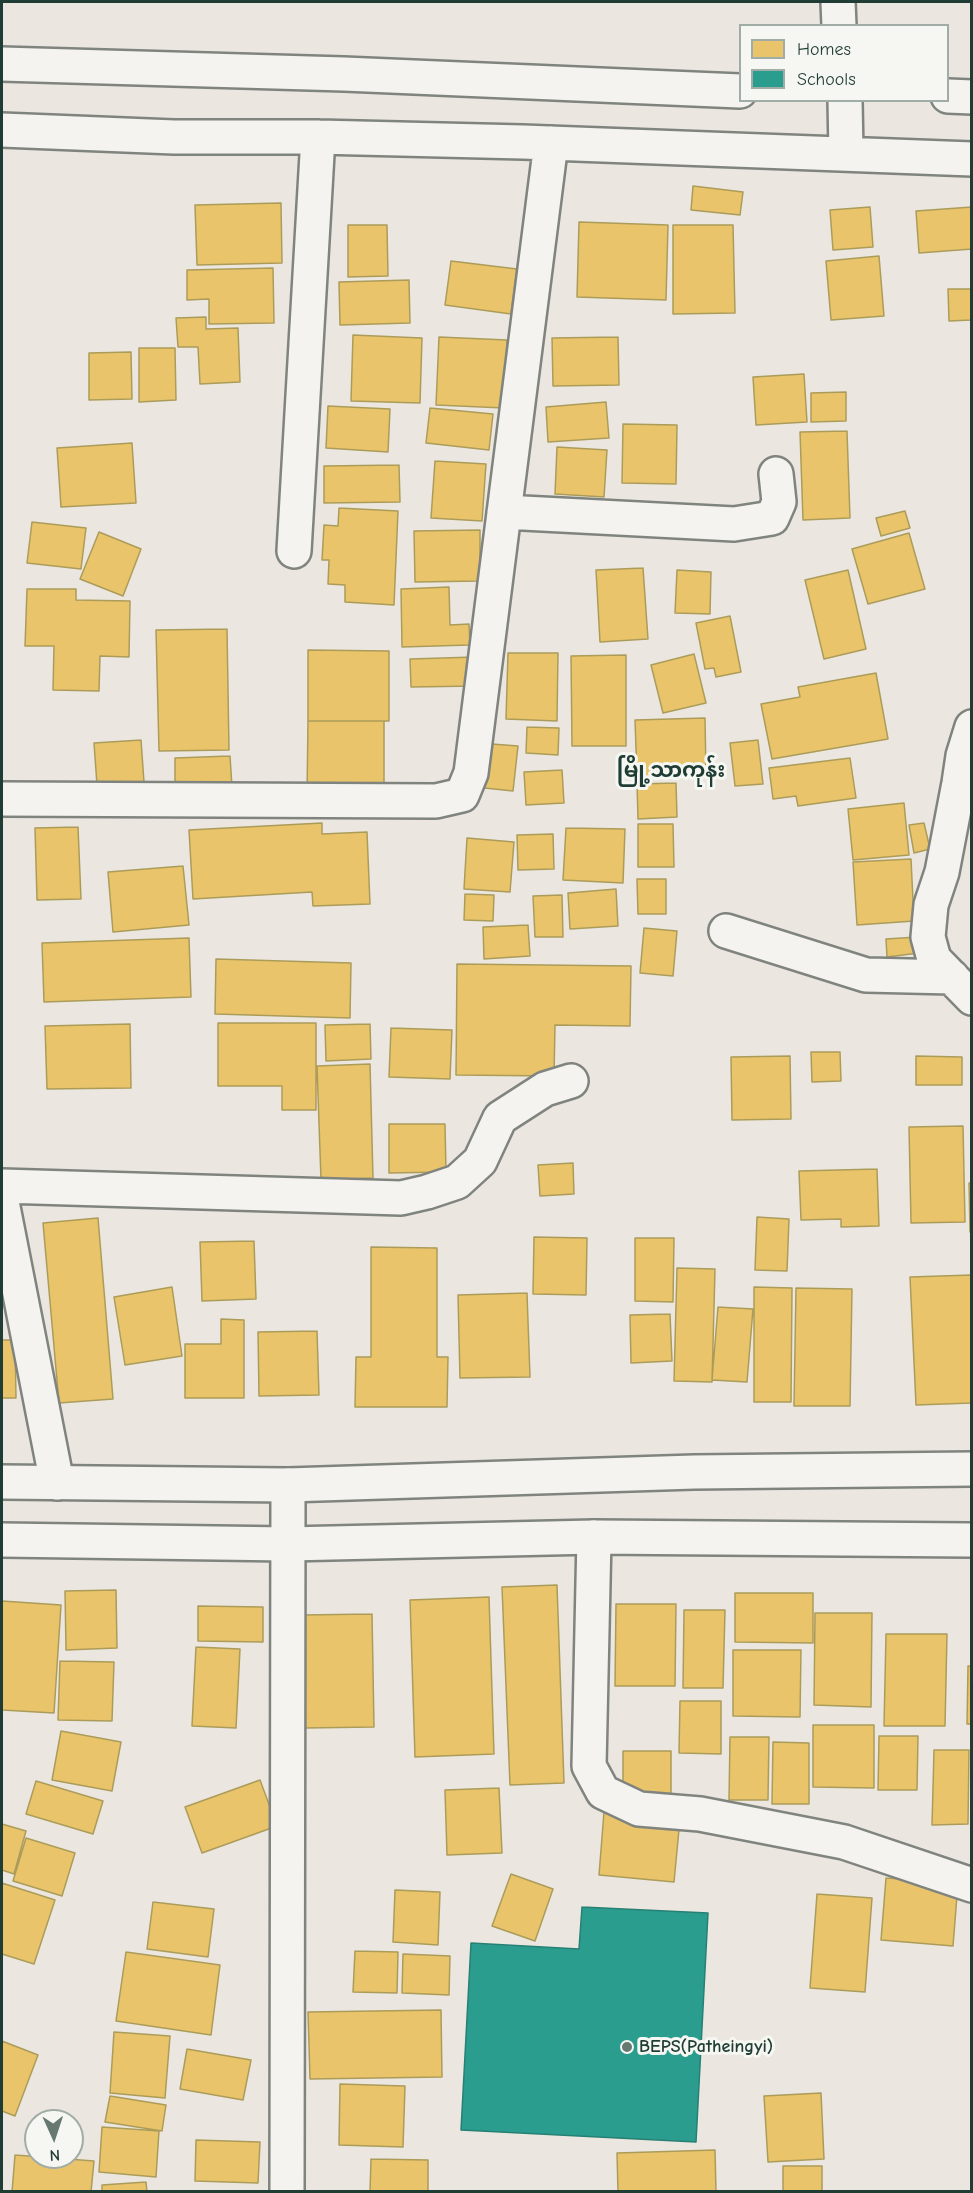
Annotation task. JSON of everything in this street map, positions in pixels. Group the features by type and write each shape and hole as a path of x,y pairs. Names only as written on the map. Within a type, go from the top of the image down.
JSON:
{"street":[{"path":"838,2 839,24"},
{"path":"2,64 344,74 739,90"},
{"path":"949,96 972,97"},
{"path":"845,103 846,145"},
{"path":"2,130 174,137 846,145 972,159"},
{"path":"294,551 318,137"},
{"path":"2,799 436,801 462,795 471,773 550,143"},
{"path":"504,512 734,524 772,518 779,502 776,474"},
{"path":"962,988 934,959 928,937 931,905 942,872 963,756 972,727"},
{"path":"726,931 866,975 962,988"},
{"path":"2,1186 401,1198 458,1182 480,1161 500,1118 545,1089 572,1081"},
{"path":"2,1202 57,1483"},
{"path":"2,1482 288,1485 694,1472 972,1469"},
{"path":"287,2192 288,1485"},
{"path":"594,1537 589,1766 603,1792 639,1809 700,1814 844,1842 969,1882"},
{"path":"2,1540 288,1544 594,1537 972,1540"}],"building: Homes":[{"path":"693,186 743,192 740,215 691,210"},
{"path":"281,203 282,263 197,265 195,205"},
{"path":"870,207 873,247 833,250 830,210"},
{"path":"972,207 972,249 919,253 916,211"},
{"path":"579,222 668,225 666,300 577,297"},
{"path":"348,225 387,225 388,276 348,277"},
{"path":"673,225 733,225 735,313 673,314"},
{"path":"879,256 884,316 831,320 826,261"},
{"path":"451,261 517,269 511,314 445,305"},
{"path":"273,268 274,323 209,324 209,299 187,300 187,270"},
{"path":"409,280 410,323 340,325 339,282"},
{"path":"948,289 972,289 972,320 949,321"},
{"path":"206,317 206,329 238,328 240,382 200,384 198,347 178,347 176,318"},
{"path":"353,335 422,338 420,403 351,401"},
{"path":"439,337 507,340 504,408 436,405"},
{"path":"618,337 619,385 553,386 552,338"},
{"path":"139,348 175,348 176,400 139,402"},
{"path":"131,352 132,399 89,400 89,353"},
{"path":"804,374 807,422 756,425 753,377"},
{"path":"846,392 846,421 811,422 811,393"},
{"path":"606,402 609,438 548,442 546,407"},
{"path":"328,406 390,409 388,452 326,448"},
{"path":"430,408 493,414 489,450 426,443"},
{"path":"623,424 677,425 676,484 622,483"},
{"path":"847,431 850,518 803,520 800,432"},
{"path":"132,443 136,503 61,507 57,448"},
{"path":"557,447 607,450 604,497 555,494"},
{"path":"435,461 486,464 482,521 431,518"},
{"path":"399,465 400,502 324,503 324,466"},
{"path":"339,508 398,511 394,605 345,602 345,585 328,584 329,560 322,560 324,525 338,526"},
{"path":"905,511 910,528 881,536 876,518"},
{"path":"32,522 86,528 81,569 27,563"},
{"path":"480,530 480,581 415,582 414,531"},
{"path":"99,532 141,549 123,596 80,579"},
{"path":"909,533 925,589 868,604 852,549"},
{"path":"643,568 648,639 600,642 596,570"},
{"path":"677,570 711,572 710,614 675,613"},
{"path":"848,570 866,649 824,659 805,580"},
{"path":"449,587 450,625 469,624 470,645 402,647 401,589"},
{"path":"27,589 76,589 76,600 130,601 129,657 100,656 99,691 53,690 54,646 25,646"},
{"path":"730,616 741,672 716,677 714,668 705,669 696,623"},
{"path":"227,629 229,750 159,751 156,630"},
{"path":"308,650 389,651 389,721 308,721"},
{"path":"508,653 558,653 557,721 506,719"},
{"path":"694,654 706,703 663,713 651,665"},
{"path":"626,655 626,746 572,746 571,656"},
{"path":"475,657 476,686 411,687 410,659"},
{"path":"876,673 888,739 772,759 761,704 800,697 798,687"},
{"path":"705,718 706,775 637,777 635,720"},
{"path":"308,721 384,721 384,794 307,794"},
{"path":"527,727 559,728 558,755 526,753"},
{"path":"141,740 144,782 97,785 94,743"},
{"path":"758,740 763,784 735,786 730,743"},
{"path":"479,743 518,746 513,791 475,787"},
{"path":"230,756 232,787 175,789 175,758"},
{"path":"850,758 856,798 798,806 796,796 773,799 769,768"},
{"path":"562,770 564,803 526,805 524,772"},
{"path":"676,783 677,817 638,819 637,784"},
{"path":"904,803 909,855 853,860 848,809"},
{"path":"322,823 322,834 367,832 370,904 313,906 312,892 193,899 189,830"},
{"path":"924,823 930,849 914,853 909,825"},
{"path":"638,824 673,824 674,867 638,867"},
{"path":"78,827 81,899 37,900 35,828"},
{"path":"566,828 625,829 623,883 563,880"},
{"path":"553,834 554,869 518,870 517,835"},
{"path":"467,838 514,842 510,892 464,889"},
{"path":"911,859 914,921 857,925 853,862"},
{"path":"183,866 189,925 113,932 108,872"},
{"path":"637,879 666,879 666,914 638,914"},
{"path":"616,889 618,926 570,929 568,893"},
{"path":"465,894 494,895 493,921 464,920"},
{"path":"562,895 563,937 535,937 533,896"},
{"path":"528,925 530,956 484,959 483,927"},
{"path":"644,928 677,931 673,976 640,973"},
{"path":"917,937 919,953 887,957 886,939"},
{"path":"189,938 191,997 44,1002 42,943"},
{"path":"216,959 351,963 350,1018 215,1014"},
{"path":"457,964 631,966 630,1026 555,1025 554,1076 456,1075"},
{"path":"218,1023 316,1023 316,1110 282,1110 282,1086 218,1086"},
{"path":"130,1024 131,1088 47,1089 45,1026"},
{"path":"370,1024 371,1059 326,1061 325,1025"},
{"path":"391,1028 452,1030 450,1079 389,1077"},
{"path":"811,1052 840,1052 841,1081 812,1082"},
{"path":"790,1056 791,1119 732,1120 731,1057"},
{"path":"916,1056 962,1057 962,1085 916,1085"},
{"path":"370,1064 373,1178 321,1180 317,1066"},
{"path":"389,1124 445,1124 446,1172 389,1173"},
{"path":"963,1126 965,1222 911,1223 909,1127"},
{"path":"573,1163 574,1194 540,1196 538,1165"},
{"path":"877,1169 879,1226 841,1227 841,1219 801,1220 799,1171"},
{"path":"969,1183 972,1183 972,1232 970,1232"},
{"path":"757,1217 789,1219 787,1271 755,1270"},
{"path":"98,1218 113,1399 59,1403 43,1223"},
{"path":"534,1237 587,1238 586,1295 533,1294"},
{"path":"635,1238 674,1238 673,1302 635,1301"},
{"path":"254,1241 256,1299 202,1301 200,1242"},
{"path":"371,1247 437,1248 437,1357 448,1357 447,1407 355,1407 356,1357 371,1357"},
{"path":"677,1268 715,1269 712,1382 674,1381"},
{"path":"972,1275 972,1403 916,1405 910,1277"},
{"path":"172,1287 182,1356 125,1365 114,1297"},
{"path":"754,1287 792,1288 791,1402 754,1402"},
{"path":"796,1288 852,1289 850,1406 794,1406"},
{"path":"527,1293 530,1377 460,1378 458,1295"},
{"path":"718,1307 753,1309 747,1382 712,1380"},
{"path":"670,1314 672,1361 631,1363 630,1315"},
{"path":"221,1319 244,1320 244,1398 185,1398 185,1344 221,1344"},
{"path":"317,1331 319,1395 259,1396 258,1332"},
{"path":"2,1340 15,1340 16,1398 2,1398"},
{"path":"557,1585 564,1783 510,1785 502,1587"},
{"path":"116,1590 117,1648 66,1650 65,1591"},
{"path":"735,1593 813,1593 813,1643 735,1642"},
{"path":"489,1597 494,1754 415,1757 410,1600"},
{"path":"2,1601 61,1605 54,1713 2,1710"},
{"path":"616,1604 676,1604 675,1686 615,1686"},
{"path":"198,1606 263,1607 263,1642 198,1641"},
{"path":"684,1610 725,1610 723,1688 683,1688"},
{"path":"815,1613 872,1613 871,1707 814,1705"},
{"path":"372,1614 374,1727 305,1728 302,1615"},
{"path":"886,1634 947,1634 945,1726 884,1726"},
{"path":"196,1647 240,1649 236,1728 192,1726"},
{"path":"733,1650 801,1650 800,1717 733,1716"},
{"path":"60,1661 114,1662 112,1721 58,1720"},
{"path":"968,1666 972,1666 972,1724 967,1724"},
{"path":"680,1701 721,1701 721,1754 679,1753"},
{"path":"813,1725 874,1725 874,1788 813,1787"},
{"path":"61,1731 121,1742 112,1791 52,1780"},
{"path":"879,1736 918,1736 917,1790 878,1790"},
{"path":"730,1737 769,1737 768,1800 729,1800"},
{"path":"773,1742 809,1743 809,1804 772,1804"},
{"path":"934,1750 969,1750 968,1824 932,1825"},
{"path":"623,1751 671,1751 671,1797 623,1797"},
{"path":"260,1780 277,1826 202,1853 185,1807"},
{"path":"36,1781 103,1801 93,1834 26,1814"},
{"path":"499,1788 502,1853 447,1855 445,1790"},
{"path":"604,1812 680,1819 674,1882 599,1875"},
{"path":"2,1824 26,1831 14,1874 2,1870"},
{"path":"26,1838 75,1853 62,1896 13,1881"},
{"path":"511,1874 553,1889 535,1941 492,1926"},
{"path":"886,1878 958,1883 953,1946 881,1940"},
{"path":"2,1883 55,1900 34,1964 2,1954"},
{"path":"395,1890 440,1892 438,1945 393,1942"},
{"path":"817,1894 872,1898 865,1992 810,1988"},
{"path":"153,1902 214,1909 208,1957 147,1949"},
{"path":"355,1951 398,1952 397,1993 353,1992"},
{"path":"126,1952 220,1965 211,2035 116,2021"},
{"path":"403,1954 450,1956 449,1995 402,1993"},
{"path":"441,2010 442,2077 310,2079 308,2012"},
{"path":"114,2032 170,2036 165,2098 110,2093"},
{"path":"2,2041 38,2055 15,2116 2,2111"},
{"path":"187,2049 251,2060 243,2100 180,2089"},
{"path":"340,2084 405,2086 403,2147 339,2145"},
{"path":"821,2093 824,2159 768,2162 764,2096"},
{"path":"110,2096 166,2105 162,2131 105,2122"},
{"path":"102,2127 159,2131 156,2177 99,2172"},
{"path":"196,2140 260,2142 258,2183 195,2181"},
{"path":"715,2150 716,2192 618,2192 617,2153"},
{"path":"15,2155 24,2156 24,2169 84,2169 84,2160 94,2161 91,2192 12,2192"},
{"path":"371,2159 428,2160 428,2192 370,2192"},
{"path":"783,2166 822,2166 822,2192 783,2192"},
{"path":"146,2182 147,2192 102,2192 102,2185"}],"building: Schools":[{"path":"582,1907 708,1913 696,2142 461,2130 471,1943 579,1949"}],"place":[{"name":"BEPS(Patheingyi)","path":"627,2047"}],"district":[{"name":"မြို့သာကုန်း","path":"671,771"}]}
